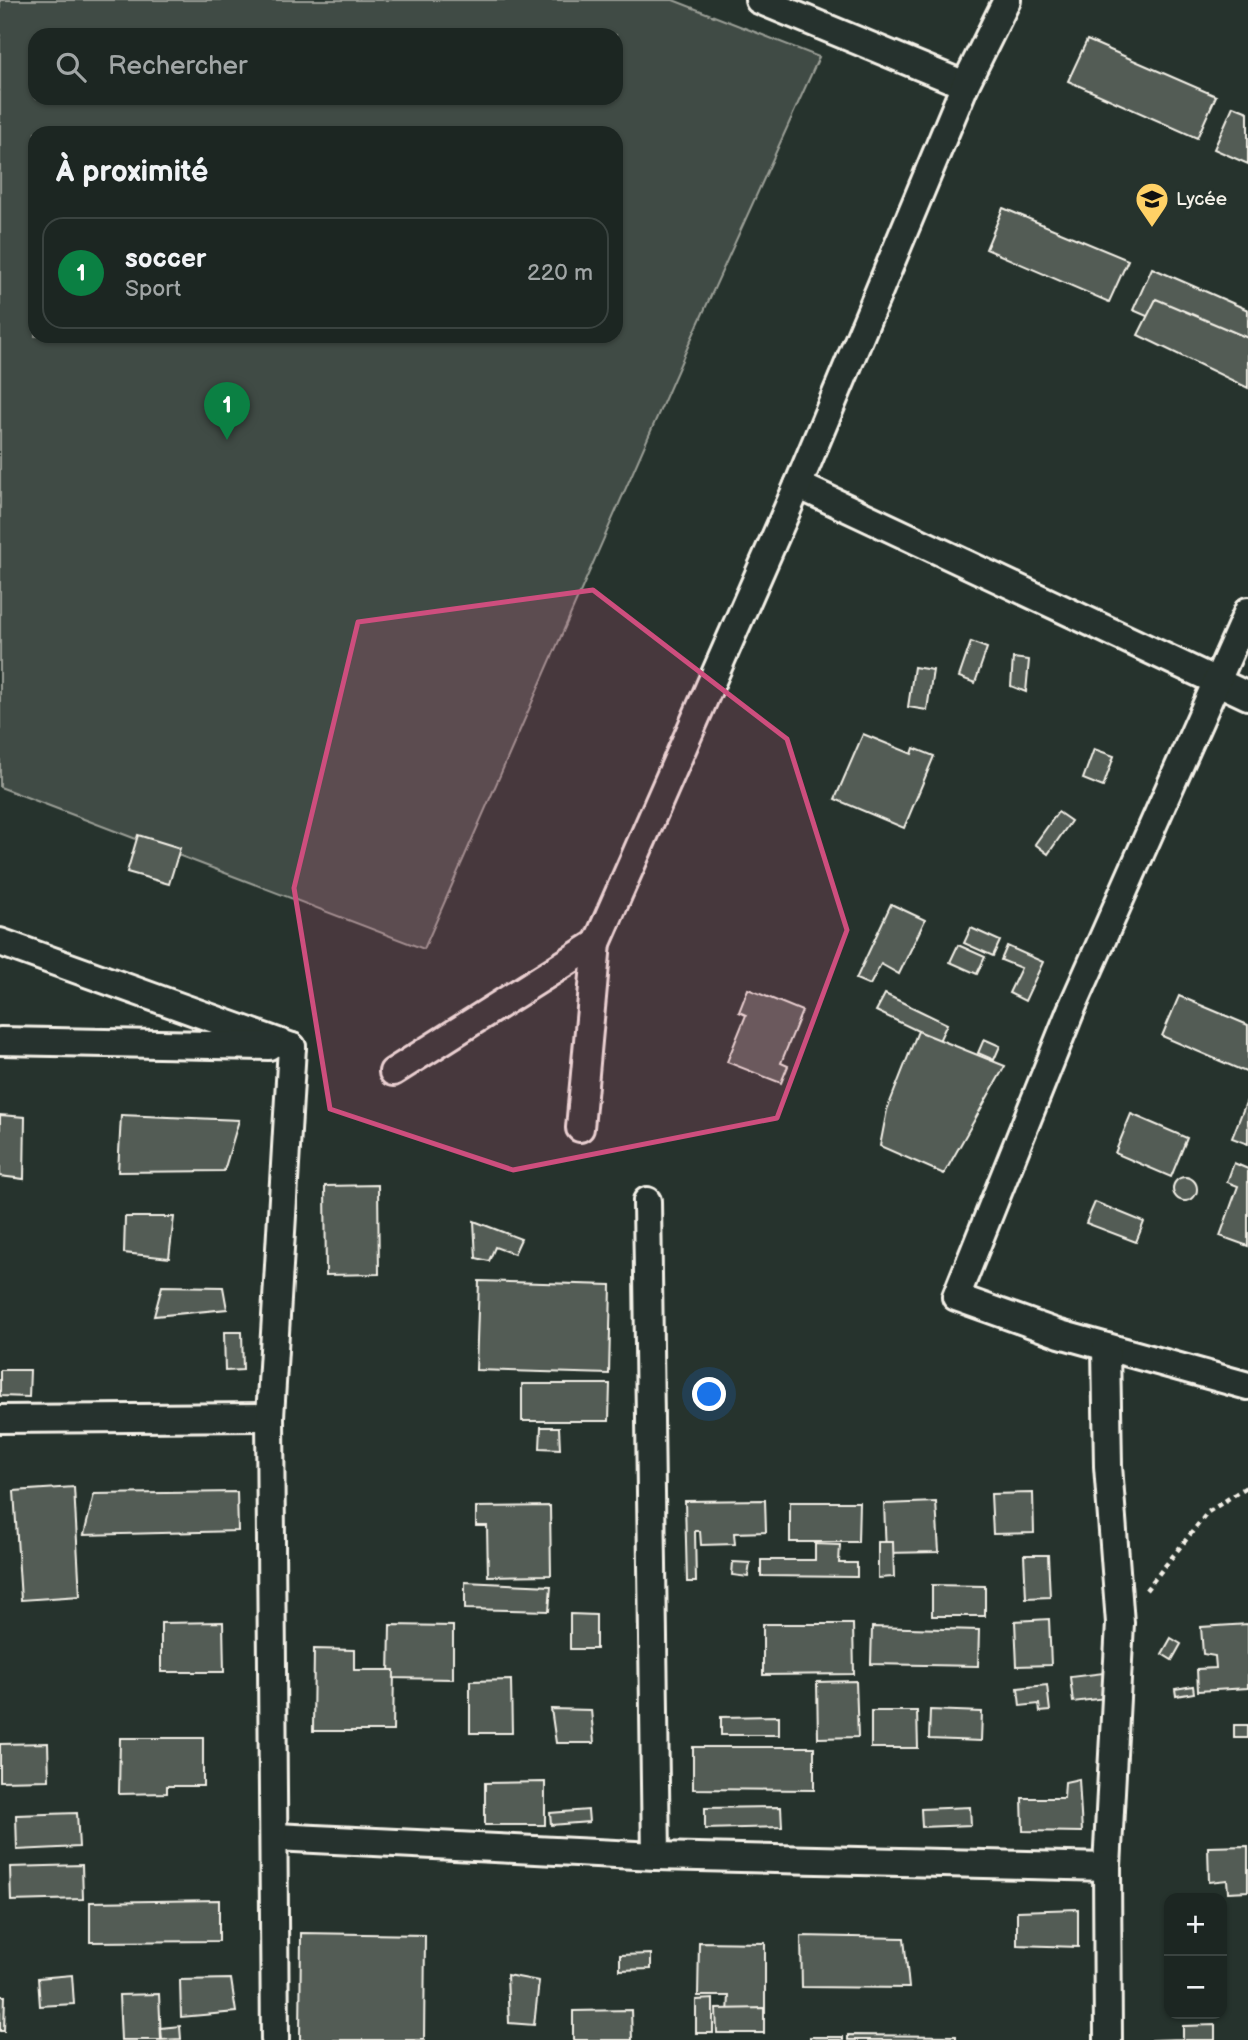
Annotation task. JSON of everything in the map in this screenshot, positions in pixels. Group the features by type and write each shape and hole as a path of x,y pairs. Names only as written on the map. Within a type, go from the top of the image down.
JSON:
{"street":[{"path":"759,0 965,85"},
{"path":"580,1128 597,943 798,485 965,85 1007,0"},
{"path":"798,485 1248,696"},
{"path":"1248,611 1071,1010 956,1297 1060,1334 1248,1386"},
{"path":"0,942 292,1047"},
{"path":"393,1072 597,943"},
{"path":"0,1041 292,1047"},
{"path":"275,2040 270,1417 292,1047"},
{"path":"647,1201 656,1856"},
{"path":"1106,1348 1108,1466 1120,1623 1107,1867 1108,2040"},
{"path":"0,1419 270,1417"},
{"path":"275,1837 656,1856 1107,1867"}],"path":[{"path":"1120,1623 1208,1512 1248,1486"}],"highlighted area":[{"path":"593,590 787,739 847,930 777,1118 513,1170 330,1109 294,888 358,622"}],"shaded area":[{"path":"0,0 673,0 819,57 689,344 424,949 0,787"}],"building":[{"path":"1087,40 1216,96 1197,138 1068,81"},
{"path":"1233,106 1248,112 1248,164 1214,149"},
{"path":"1003,208 1128,260 1109,302 986,249"},
{"path":"1152,268 1248,310 1248,360 1133,310"},
{"path":"1156,299 1248,338 1248,388 1138,335"},
{"path":"971,642 987,648 975,683 959,677"},
{"path":"1013,658 1029,660 1026,692 1011,686"},
{"path":"914,667 933,670 927,710 908,707"},
{"path":"863,734 912,754 914,748 934,756 904,828 835,799"},
{"path":"1094,749 1114,756 1103,787 1083,779"},
{"path":"1058,812 1071,821 1048,854 1035,844"},
{"path":"138,835 180,848 169,884 127,872"},
{"path":"891,904 925,920 899,974 881,964 870,985 856,979"},
{"path":"971,928 1000,941 993,956 964,943"},
{"path":"958,945 985,957 977,974 950,962"},
{"path":"1007,946 1043,962 1025,1001 1009,993 1021,968 1001,960"},
{"path":"748,989 802,1011 781,1063 788,1066 781,1083 727,1062 746,1015 739,1012"},
{"path":"885,994 947,1024 939,1041 876,1011"},
{"path":"1179,996 1248,1025 1248,1073 1162,1036"},
{"path":"918,1031 1005,1066 944,1174 880,1146 887,1110"},
{"path":"984,1039 1000,1046 994,1060 978,1053"},
{"path":"1248,1100 1248,1144 1232,1138"},
{"path":"1131,1114 1187,1138 1171,1177 1115,1153"},
{"path":"0,1115 25,1117 24,1179 0,1176"},
{"path":"121,1115 239,1120 224,1171 118,1172"},
{"path":"1234,1163 1248,1169 1248,1246 1220,1236 1238,1186 1227,1182"},
{"path":"1185,1177 1196,1184 1197,1189 1190,1200 1185,1201 1174,1194 1173,1189 1180,1178"},
{"path":"378,1185 379,1274 326,1275 325,1186"},
{"path":"1095,1202 1144,1222 1136,1242 1086,1223"},
{"path":"125,1217 174,1217 169,1258 124,1253"},
{"path":"474,1221 521,1239 514,1254 495,1247 489,1261 476,1258"},
{"path":"479,1281 611,1285 609,1374 476,1370"},
{"path":"162,1286 223,1287 227,1309 154,1316"},
{"path":"224,1332 242,1332 243,1370 225,1371"},
{"path":"0,1370 30,1370 29,1397 0,1396"},
{"path":"522,1384 610,1384 609,1421 522,1421"},
{"path":"541,1427 559,1427 560,1449 540,1448"},
{"path":"74,1487 80,1596 21,1600 14,1491"},
{"path":"237,1492 238,1531 84,1535 94,1494"},
{"path":"1033,1493 1034,1533 993,1534 991,1494"},
{"path":"765,1500 766,1532 734,1533 735,1544 701,1545 700,1531 695,1531 696,1582 687,1582 685,1501"},
{"path":"790,1502 859,1502 858,1542 790,1542"},
{"path":"936,1502 939,1552 886,1553 884,1504"},
{"path":"550,1506 551,1575 488,1576 487,1526 476,1526 476,1507"},
{"path":"878,1542 893,1542 894,1577 878,1578"},
{"path":"815,1544 840,1545 839,1563 857,1563 857,1577 761,1576 761,1560 815,1560"},
{"path":"1024,1555 1048,1555 1050,1597 1026,1598"},
{"path":"733,1562 750,1563 748,1577 732,1575"},
{"path":"465,1582 551,1586 549,1611 465,1609"},
{"path":"932,1585 985,1586 985,1616 932,1616"},
{"path":"570,1614 596,1615 596,1649 570,1649"},
{"path":"1049,1619 1051,1665 1017,1666 1015,1621"},
{"path":"223,1622 224,1672 161,1672 161,1623"},
{"path":"763,1624 853,1624 854,1674 763,1675"},
{"path":"1248,1624 1248,1688 1198,1691 1197,1669 1216,1668 1215,1656 1203,1654 1201,1627"},
{"path":"390,1625 453,1626 453,1679 389,1678"},
{"path":"872,1627 979,1630 978,1666 871,1664"},
{"path":"1171,1638 1181,1644 1172,1660 1162,1654"},
{"path":"314,1649 354,1650 354,1670 394,1670 393,1731 313,1731"},
{"path":"1103,1673 1106,1698 1073,1702 1070,1677"},
{"path":"511,1680 512,1733 470,1733 470,1681"},
{"path":"856,1681 858,1737 818,1738 817,1682"},
{"path":"1047,1685 1050,1711 1040,1712 1039,1704 1020,1706 1018,1688"},
{"path":"1193,1686 1194,1693 1176,1696 1175,1689"},
{"path":"551,1709 591,1710 594,1743 556,1743"},
{"path":"930,1710 982,1712 981,1741 929,1739"},
{"path":"871,1711 917,1711 918,1748 871,1748"},
{"path":"779,1716 779,1735 721,1735 721,1717"},
{"path":"1234,1725 1248,1725 1248,1738 1234,1738"},
{"path":"120,1738 203,1738 203,1786 167,1786 167,1793 119,1794"},
{"path":"48,1743 49,1780 0,1781 0,1744"},
{"path":"693,1747 814,1747 814,1790 693,1789"},
{"path":"1079,1779 1082,1832 1023,1831 1022,1798 1064,1798 1065,1782"},
{"path":"545,1782 545,1825 485,1825 485,1783"},
{"path":"781,1807 782,1827 705,1829 705,1808"},
{"path":"970,1807 971,1825 922,1827 921,1809"},
{"path":"588,1810 589,1822 551,1825 550,1813"},
{"path":"77,1813 79,1847 17,1850 16,1815"},
{"path":"1248,1846 1248,1891 1228,1892 1227,1880 1209,1882 1208,1847"},
{"path":"82,1865 83,1899 11,1901 10,1867"},
{"path":"219,1900 219,1941 90,1942 90,1902"},
{"path":"1078,1909 1078,1947 1017,1945 1017,1911"},
{"path":"301,1933 425,1935 424,2040 300,2040"},
{"path":"801,1936 904,1938 909,1988 802,1987"},
{"path":"699,1942 765,1943 765,2013 728,2013 729,1996 698,1996"},
{"path":"651,1954 651,1969 620,1970 620,1955"},
{"path":"72,1975 74,2004 40,2006 38,1978"},
{"path":"507,1975 539,1981 534,2025 509,2023"},
{"path":"231,1979 236,2012 181,2017 180,1980"},
{"path":"159,1994 161,2040 121,2040 119,1995"},
{"path":"0,1996 5,1996 4,2031 0,2031"},
{"path":"713,1999 713,2033 696,2033 696,2000"},
{"path":"764,2008 764,2033 717,2033 716,2009"},
{"path":"631,2010 632,2040 573,2040 573,2011"},
{"path":"1215,2025 1215,2040 1151,2040 1183,2039 1183,2026"},
{"path":"180,2026 181,2039 162,2040 161,2028"},
{"path":"848,2035 956,2036 956,2040 848,2040"},
{"path":"810,2037 843,2037 843,2040 810,2040"}],"place":[{"name":"Lycée","path":"1152,229"},
{"name":"soccer","path":"227,440"}]}
